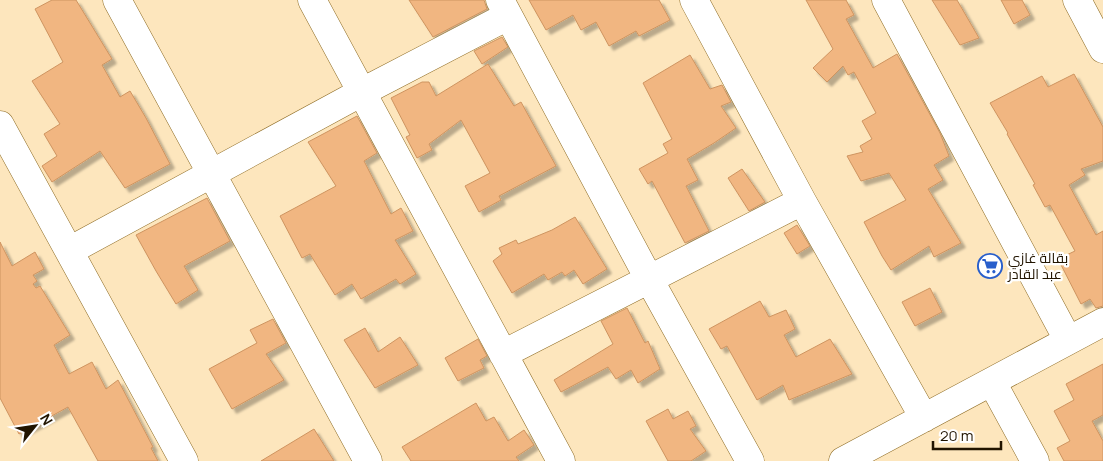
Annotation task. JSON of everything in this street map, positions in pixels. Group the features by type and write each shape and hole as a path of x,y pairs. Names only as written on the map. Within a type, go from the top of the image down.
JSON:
{"street":[{"path":"117,0 368,461"},
{"path":"312,0 561,461"},
{"path":"694,0 802,201 924,418"},
{"path":"886,0 1068,340"},
{"path":"1077,0 1101,41"},
{"path":"69,251 362,92 504,8 648,279 750,461"},
{"path":"2,132 184,461"},
{"path":"503,354 802,201"},
{"path":"847,460 1103,322"},
{"path":"992,382 1036,461"}],"building":[{"path":"52,0 76,0 112,59 102,65 120,97 130,91 170,164 125,188 100,151 52,182 42,166 57,156 44,134 60,124 32,81 63,62 35,9"},
{"path":"409,0 484,0 487,9 433,37"},
{"path":"529,0 659,0 670,20 639,36 636,31 609,46 596,22 581,30 573,15 546,30"},
{"path":"806,0 846,0 854,15 846,19 873,68 897,54 940,133 949,156 934,165 943,180 928,189 961,243 934,257 929,246 891,270 882,256 864,222 906,200 889,173 861,181 847,156 863,152 860,146 872,139 862,121 876,113 854,72 848,75 843,66 827,82 813,68 833,49"},
{"path":"932,0 957,0 979,38 960,45"},
{"path":"1001,0 1022,0 1030,15 1014,24"},
{"path":"502,37 508,47 482,64 474,51"},
{"path":"690,55 710,89 722,85 731,102 721,106 736,128 687,159 698,180 686,186 709,231 685,243 652,181 648,184 639,169 668,153 663,144 672,139 643,83"},
{"path":"488,64 514,106 521,102 556,166 499,196 501,200 479,212 465,186 490,173 461,120 429,144 432,150 417,158 406,137 410,135 391,98 422,82 429,82 436,96"},
{"path":"1074,74 1103,127 1103,161 1081,169 1085,175 1069,185 1096,235 1103,231 1103,306 1096,308 1090,299 1081,304 1058,259 1075,251 1050,205 1045,207 1033,185 1035,184 990,103 1042,76 1048,87"},
{"path":"357,116 377,153 364,161 391,214 401,208 413,231 395,240 416,274 400,284 396,279 361,299 352,284 335,295 310,254 302,258 280,216 336,186 308,142"},
{"path":"742,169 765,202 749,211 728,178"},
{"path":"207,198 230,241 184,266 198,290 176,304 136,235"},
{"path":"575,217 607,269 583,284 574,270 565,276 562,272 548,280 544,274 512,293 493,261 502,254 499,248 516,240 518,244 552,230"},
{"path":"797,225 810,246 797,254 784,233"},
{"path":"0,242 12,266 35,252 44,269 33,275 37,281 33,284 36,288 40,286 70,335 54,345 69,374 92,362 106,389 118,380 153,447 151,448 158,461 98,461 68,407 19,434 0,398"},
{"path":"930,288 942,312 915,326 902,302"},
{"path":"760,301 769,317 786,310 795,329 784,335 796,357 830,339 852,374 789,400 783,385 757,400 727,346 721,349 709,329"},
{"path":"627,308 645,343 648,341 660,369 638,383 631,370 616,379 608,367 561,392 554,380 613,344 601,321"},
{"path":"273,319 286,343 266,354 284,380 232,409 209,369 257,343 250,330"},
{"path":"365,328 378,352 400,337 418,365 375,388 344,340"},
{"path":"478,339 487,356 480,360 484,368 458,381 445,358"},
{"path":"1103,364 1103,415 1092,421 1103,441 1103,461 1064,461 1057,448 1070,441 1054,411 1074,400 1066,384"},
{"path":"476,403 486,421 494,417 508,441 524,430 534,445 516,457 519,461 411,461 402,447"},
{"path":"668,409 673,419 688,411 696,426 690,429 706,451 691,461 668,461 646,421"},
{"path":"314,429 334,461 261,461"}],"place":[{"name":"بقالة غازي عبد القادر","path":"990,266"}]}
